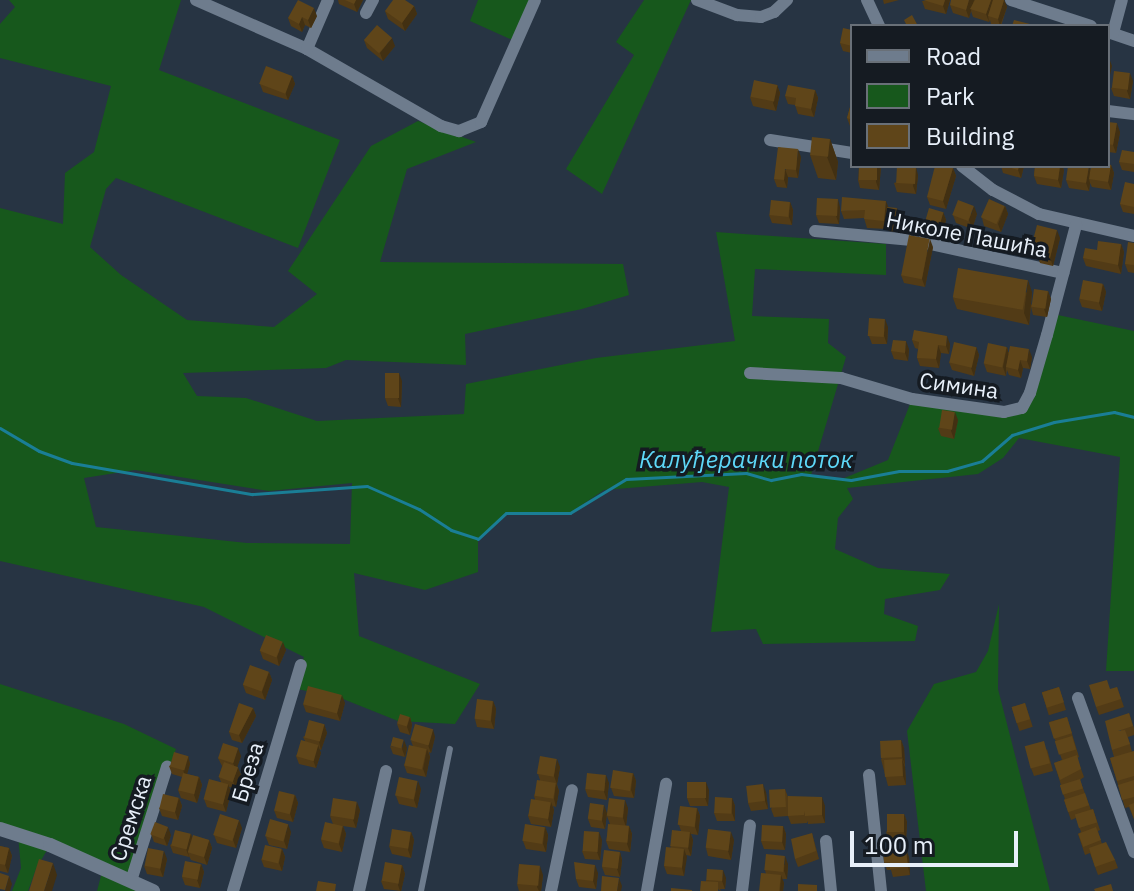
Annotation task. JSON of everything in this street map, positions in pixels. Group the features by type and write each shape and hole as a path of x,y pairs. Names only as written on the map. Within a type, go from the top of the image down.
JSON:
{"street":[{"path":"196,0 223,5 418,113 459,131 481,122 535,0"},
{"path":"307,49 328,0"},
{"path":"366,13 373,0"},
{"path":"697,0 737,15 761,17 774,12 787,0"},
{"path":"867,0 878,24"},
{"path":"1011,0 1085,24"},
{"path":"1122,0 1110,33 1134,41"},
{"path":"1110,111 1134,114"},
{"path":"770,140 850,153"},
{"path":"965,168 1015,203 1076,225 1134,236"},
{"name":"Симина","path":"750,373 841,378 912,399 1015,411 1022,408 1030,393 1076,225"},
{"name":"Николе Пашића","path":"815,231 912,240 1063,273"},
{"name":"Бреза","path":"233,891 301,665"},
{"path":"1078,698 1134,852"},
{"name":"Сремска","path":"131,881 167,767"},
{"path":"359,891 386,771"},
{"path":"869,775 881,891"},
{"path":"647,891 666,784"},
{"path":"551,891 572,790"},
{"path":"742,891 750,825"},
{"path":"0,829 50,845 153,891"},
{"path":"826,841 831,891"}],"lane":[{"path":"421,891 450,749"}],"green space":[{"path":"9,0 181,0 159,70 340,140 298,248 116,178 106,189 90,247 121,275 187,320 274,327 317,294 288,271 371,146 418,121 476,142 407,169 380,262 623,264 629,295 582,309 465,334 466,365 346,360 326,368 183,373 197,396 246,398 317,421 464,414 466,384 596,358 735,341 716,232 886,244 886,275 755,269 752,316 829,319 828,343 846,357 811,475 842,479 888,460 912,399 1015,411 1030,393 1053,314 1134,331 1134,671 1106,671 1120,457 1019,438 1003,458 978,474 847,488 853,499 838,518 835,549 878,568 950,574 940,590 885,599 884,614 918,626 915,641 763,644 756,629 711,632 729,487 702,482 604,490 570,513 506,513 478,539 478,572 425,590 354,573 359,636 480,684 455,724 398,721 343,699 293,688 304,657 204,607 0,561 0,208 63,224 65,173 94,152 111,86 0,58 0,24 15,7","holes":["135,470 269,491 352,483 350,544 247,543 96,527 84,478"]},
{"path":"478,0 535,0 519,43 470,21"},
{"path":"644,0 691,0 602,194 566,169 634,55 616,42"},
{"path":"999,604 998,689 1050,891 926,891 907,731 934,684 976,672 988,651"},
{"path":"0,684 124,724 176,749 131,880 153,891 97,891 103,868 50,845 28,891 12,891 21,868 18,835 0,829"}],"building":[{"path":"298,0 314,8 308,20 302,17 299,24 288,18"},
{"path":"393,0 405,0 414,6 402,23 385,11"},
{"path":"923,0 945,0 943,6"},
{"path":"951,0 969,0 966,10 950,5"},
{"path":"975,0 991,0 986,14 970,9"},
{"path":"993,0 1004,0 998,19 988,16"},
{"path":"912,15 917,24 906,24 904,20"},
{"path":"377,25 392,38 379,53 364,40"},
{"path":"843,28 850,30 850,46 840,43"},
{"path":"266,66 292,76 285,94 259,84"},
{"path":"1114,71 1130,73 1128,90 1112,88"},
{"path":"754,80 777,85 774,102 750,97"},
{"path":"788,85 815,90 811,109 795,106 796,98 785,96"},
{"path":"1110,122 1117,123 1113,145 1110,144"},
{"path":"812,137 830,139 828,157 810,155"},
{"path":"778,147 798,149 796,170 785,169 784,180 774,179"},
{"path":"1122,150 1134,152 1134,164 1119,162"},
{"path":"1111,165 1108,182 1089,179 1091,168 1110,168"},
{"path":"859,168 877,168 877,180 859,180"},
{"path":"897,168 916,168 915,184 896,183"},
{"path":"934,168 953,168 943,201 927,197"},
{"path":"1035,168 1060,168 1058,180 1034,176"},
{"path":"1068,168 1089,168 1086,183 1066,180"},
{"path":"1125,182 1134,184 1134,207 1120,204"},
{"path":"842,197 886,201 884,221 864,219 865,210 841,211"},
{"path":"817,198 838,199 837,216 816,215"},
{"path":"989,199 1005,206 996,224 981,217"},
{"path":"771,200 790,202 788,217 769,215"},
{"path":"958,200 974,206 968,221 952,215"},
{"path":"887,207 897,208 895,224 885,223"},
{"path":"929,208 943,212 939,228 924,224"},
{"path":"1037,225 1057,230 1050,258 1037,255 1039,245 1032,244"},
{"path":"909,235 930,239 922,279 901,275"},
{"path":"1098,241 1121,244 1118,265 1083,258 1085,248 1097,250"},
{"path":"1128,242 1134,243 1134,265 1125,264"},
{"path":"958,268 1028,280 1023,310 953,298"},
{"path":"1083,280 1103,284 1099,302 1079,299"},
{"path":"1034,289 1048,291 1045,309 1031,307"},
{"path":"869,318 885,319 884,337 868,336"},
{"path":"914,330 947,336 946,346 938,345 936,359 917,358 919,342 912,340"},
{"path":"893,340 906,341 905,353 891,351"},
{"path":"954,342 976,347 972,368 949,362"},
{"path":"988,343 1007,347 1002,367 984,364"},
{"path":"1010,346 1029,349 1027,361 1020,360 1018,370 1006,367"},
{"path":"385,373 399,373 399,398 385,398"},
{"path":"942,410 955,412 952,430 939,428"},
{"path":"266,635 283,642 276,658 260,651"},
{"path":"250,665 269,672 262,692 243,685"},
{"path":"1107,680 1110,689 1117,687 1121,699 1096,707 1089,685"},
{"path":"308,686 342,695 337,713 303,704"},
{"path":"1059,687 1064,702 1047,708 1042,693"},
{"path":"477,699 493,701 490,721 475,719"},
{"path":"239,703 253,708 239,735 229,732"},
{"path":"1025,703 1030,719 1017,723 1012,707"},
{"path":"1129,713 1133,726 1118,731 1125,730 1130,744 1112,750 1105,721"},
{"path":"400,714 410,717 407,726 397,724"},
{"path":"1067,717 1072,733 1054,739 1049,723"},
{"path":"309,720 324,724 320,742 304,737"},
{"path":"415,724 433,729 429,746 410,740"},
{"path":"1072,736 1076,749 1059,755 1055,741"},
{"path":"393,737 404,740 401,749 391,746"},
{"path":"301,740 318,745 314,761 296,756"},
{"path":"901,740 902,757 881,758 880,741"},
{"path":"1044,741 1050,763 1031,768 1025,746"},
{"path":"223,743 238,748 233,763 218,758"},
{"path":"409,745 427,749 422,770 404,765"},
{"path":"1134,751 1134,776 1117,781 1110,758"},
{"path":"174,752 188,756 184,771 170,766"},
{"path":"1077,755 1081,769 1060,780 1054,763"},
{"path":"540,756 557,759 554,777 537,774"},
{"path":"902,759 903,776 885,777 884,760"},
{"path":"224,762 238,767 233,782 219,777"},
{"path":"613,770 633,773 630,791 610,788"},
{"path":"183,773 199,777 194,794 179,790"},
{"path":"587,773 606,775 604,791 585,789"},
{"path":"399,777 418,781 414,800 395,796"},
{"path":"209,779 228,784 223,804 204,799"},
{"path":"1080,779 1083,789 1063,795 1060,785"},
{"path":"537,780 556,783 553,799 534,796"},
{"path":"1134,780 1134,797 1122,800 1118,785"},
{"path":"687,782 706,782 706,798 687,798"},
{"path":"763,784 765,801 748,803 746,786"},
{"path":"785,789 786,807 770,808 769,790"},
{"path":"279,791 295,795 290,814 274,810"},
{"path":"1085,793 1089,805 1068,812 1064,800"},
{"path":"163,794 179,798 175,812 159,809"},
{"path":"788,796 822,797 822,815 805,816 805,811 804,815 788,816"},
{"path":"715,797 732,798 731,814 714,813"},
{"path":"333,798 357,802 354,820 330,816"},
{"path":"609,798 625,800 623,818 607,816"},
{"path":"531,799 551,802 548,819 528,816"},
{"path":"590,803 604,805 602,821 588,819"},
{"path":"680,806 697,808 695,827 678,825"},
{"path":"1093,809 1097,822 1079,828 1075,815"},
{"path":"220,814 239,820 232,841 213,835"},
{"path":"887,814 904,814 904,832 887,832"},
{"path":"270,819 288,824 283,842 265,836"},
{"path":"155,822 168,827 163,839 150,834"},
{"path":"325,822 343,826 338,844 321,840"},
{"path":"525,824 545,827 542,844 522,841"},
{"path":"608,824 629,826 627,843 607,841"},
{"path":"762,825 783,826 782,842 761,841"},
{"path":"1096,827 1101,840 1083,847 1078,834"},
{"path":"392,829 411,832 408,849 389,846"},
{"path":"708,829 731,832 729,851 706,848"},
{"path":"175,830 191,834 187,849 171,846"},
{"path":"672,830 690,832 688,848 670,846"},
{"path":"584,831 599,832 598,852 583,851"},
{"path":"812,833 816,851 795,859 791,839"},
{"path":"193,835 209,840 204,857 188,852"},
{"path":"1106,842 1115,860 1095,867 1089,848"},
{"path":"265,845 282,849 278,863 262,860"},
{"path":"0,846 9,848 5,865 0,864"},
{"path":"666,847 684,849 682,868 664,866"},
{"path":"148,848 164,851 160,869 145,866"},
{"path":"906,849 908,867 890,869 890,862 884,862 883,851"},
{"path":"604,850 620,852 618,869 602,867"},
{"path":"766,854 785,856 783,872 764,870"},
{"path":"39,859 53,863 44,891 29,891"},
{"path":"185,861 201,864 198,880 182,877"},
{"path":"385,862 402,865 398,884 382,881"},
{"path":"574,862 595,865 593,881 576,879"},
{"path":"519,864 540,866 538,886 517,884"},
{"path":"707,869 723,870 722,881 706,880"},
{"path":"0,873 9,876 5,890 0,889"},
{"path":"761,873 781,875 779,891 759,891"},
{"path":"602,876 619,878 617,891 601,891"},
{"path":"318,881 336,884 335,891 316,891"},
{"path":"701,881 718,882 718,891 700,891"},
{"path":"798,884 817,885 817,891 798,891"},
{"path":"1111,884 1113,891 1094,889"},
{"path":"671,888 692,890 692,891 671,891"}],"waterway":[{"name":"Калуђерачки поток","path":"0,428 39,451 72,463 252,494 367,486 419,509 451,530 478,539 506,513 570,513 626,479 746,473 771,480 801,474 851,480 899,471 947,471 982,461 1012,435 1054,422 1114,412 1134,417"}]}
